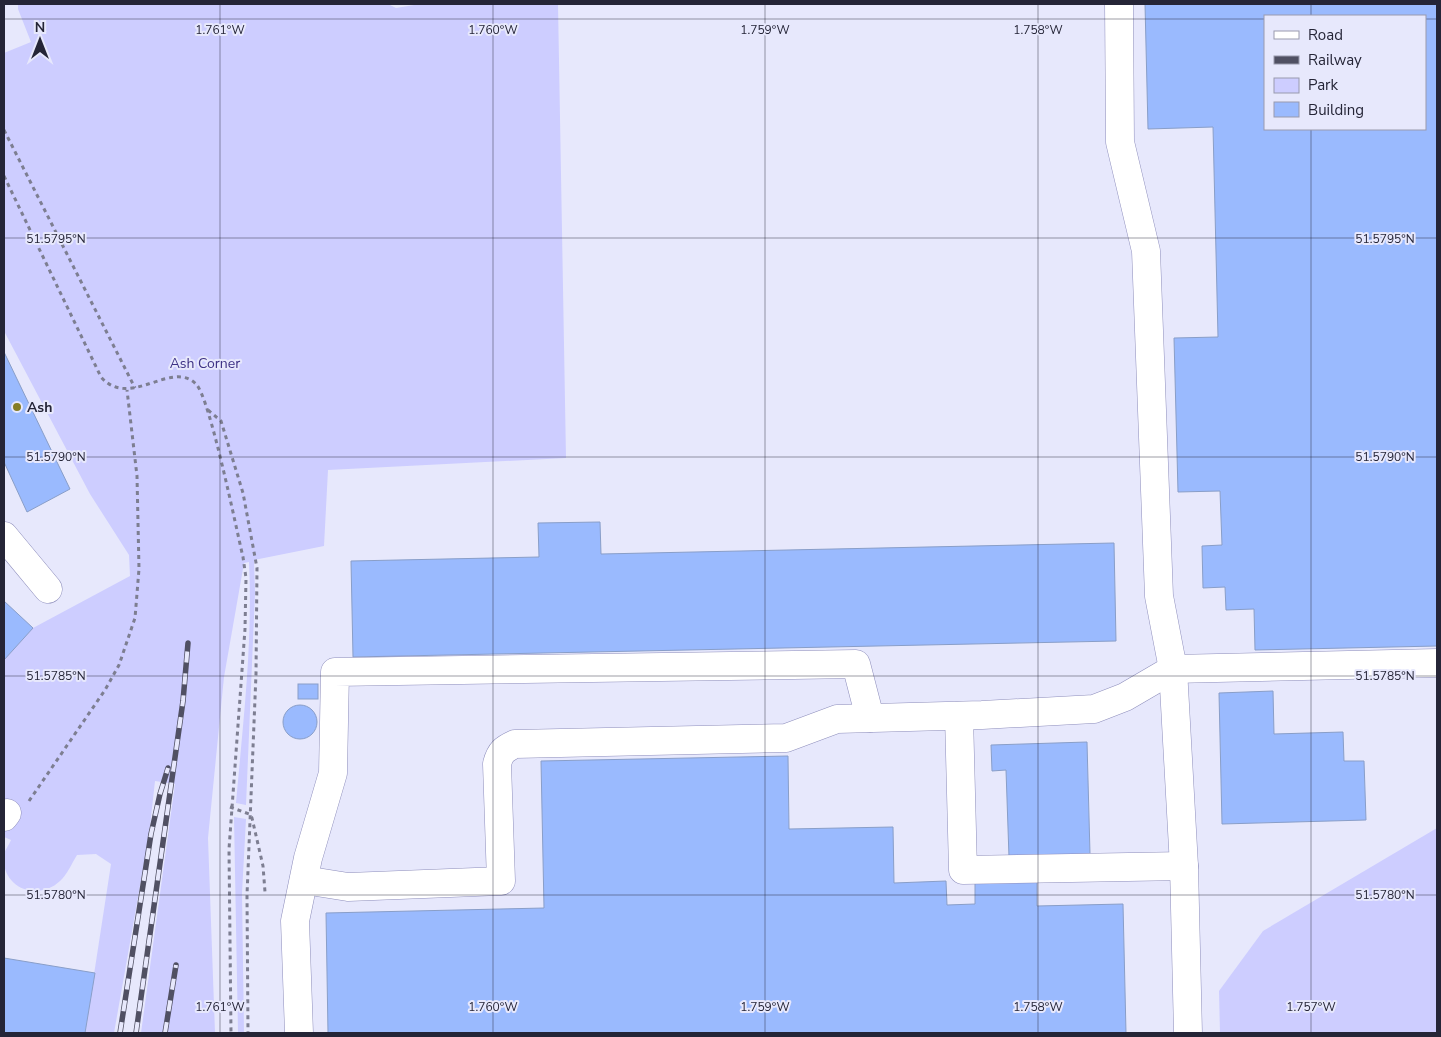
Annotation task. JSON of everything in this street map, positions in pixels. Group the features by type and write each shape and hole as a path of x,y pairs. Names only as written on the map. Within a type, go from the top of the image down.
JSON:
{"lane":[{"path":"1119,4 1120,142 1146,251 1159,596 1173,669 1184,866 1188,1033"},
{"path":"4,536 48,589"},
{"path":"304,880 348,887 501,881 497,764 499,755 505,748 515,744 786,738 837,719 959,716 1094,709 1126,698 1173,669 1437,663"},
{"path":"299,1033 295,921 308,858 333,773 336,672 856,664 870,718"},
{"path":"959,716 963,870 1184,866"}],"path":[{"path":"4,130 135,388"},
{"path":"4,176 95,368 106,383 127,390 183,377 191,380 198,386 208,410 243,556 246,578 245,629 230,807 229,944 231,1033"},
{"path":"5,815 16,820 106,690 128,643 135,618 139,560 137,476 127,390"},
{"path":"208,410 221,421 243,493 258,568 246,894 248,1033"},
{"path":"230,807 249,814 252,818 260,852 264,892"}],"green space":[{"name":"Ash Corner","path":"18,4 388,4 396,8 420,4 558,4 566,458 328,470 324,546 254,560 255,593 246,805 236,803 247,682 250,622 249,562 244,563 224,677 208,838 215,1033 141,1033 175,784 155,781 149,835 114,1033 85,1033 111,864 96,854 77,855 60,881 51,887 32,891 14,883 8,876 4,866 4,854 11,840 4,837 4,660 33,628 130,576 129,555 90,494 4,331 4,53 31,42 18,9"},
{"path":"234,817 246,819 242,893 244,1033 238,1033"},
{"path":"1437,828 1437,1033 1220,1033 1219,991 1263,931"}],"building":[{"path":"1145,4 1437,4 1437,646 1255,650 1254,609 1226,610 1225,587 1203,588 1202,546 1222,545 1220,491 1178,492 1174,338 1218,337 1213,127 1148,129"},
{"name":"Ash","path":"4,352 70,489 27,512 4,462"},
{"path":"600,522 601,554 1114,543 1116,641 353,657 351,561 539,557 538,523"},
{"path":"4,601 33,628 4,660"},
{"path":"298,684 318,684 318,699 298,699"},
{"path":"1273,691 1274,734 1343,732 1344,761 1364,761 1366,820 1222,824 1219,693"},
{"path":"300,705 312,710 317,722 312,734 300,739 288,734 283,722 288,710"},
{"path":"1087,742 1090,854 1009,857 1006,770 992,771 991,745"},
{"path":"788,756 789,829 893,827 894,883 946,881 947,905 975,904 975,881 1037,880 1037,906 1123,904 1126,1033 328,1033 326,913 544,908 541,761"},
{"path":"4,958 95,973 85,1033 4,1033"}],"railway":[{"path":"136,1033 183,701 188,643"},
{"path":"120,1033 151,834 168,768"},
{"path":"165,1033 176,965"}],"place":[{"name":"Ash","path":"17,407"}]}
